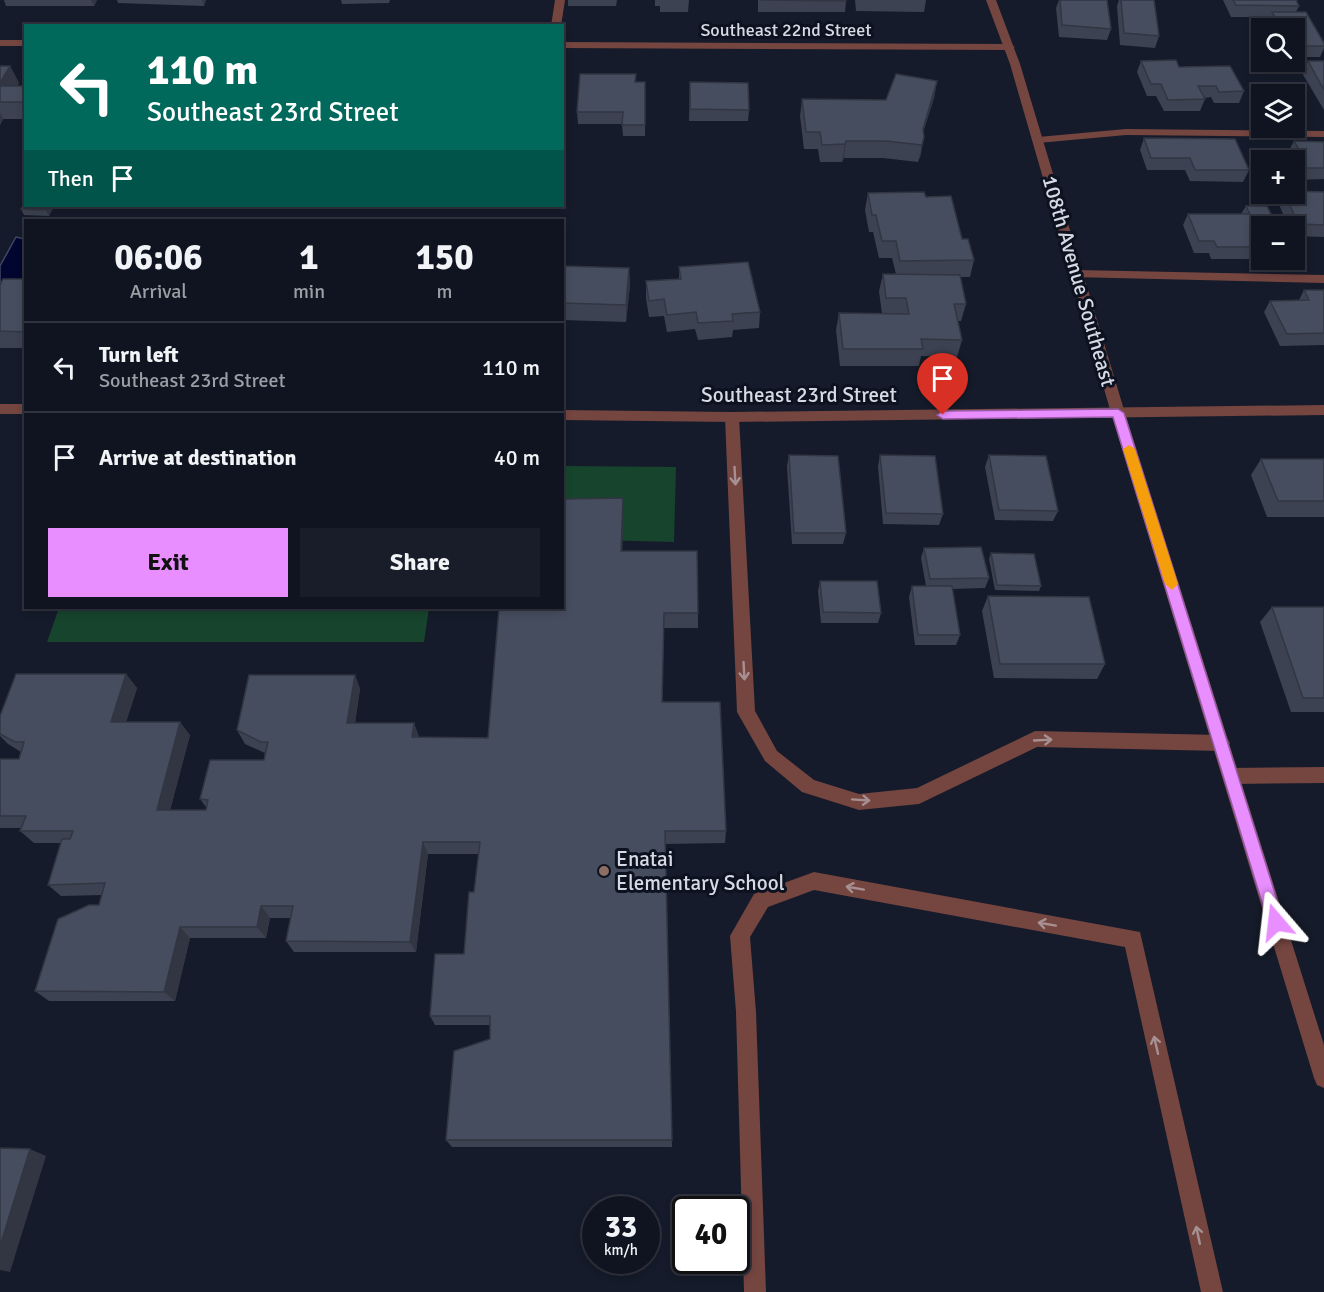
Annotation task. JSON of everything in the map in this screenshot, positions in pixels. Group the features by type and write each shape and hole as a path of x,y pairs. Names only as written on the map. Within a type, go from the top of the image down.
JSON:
{"street":[{"path":"556,24 560,0"},
{"name":"108th Avenue Southeast","path":"991,0 1010,47 1118,413 1324,1078"},
{"path":"0,43 24,43"},
{"name":"Southeast 22nd Street","path":"564,45 1010,47"},
{"path":"1038,140 1126,132 1324,134"},
{"path":"1077,274 1324,279"},
{"path":"0,409 24,410"},
{"name":"Southeast 23rd Street","path":"564,415 732,417 1324,411"},
{"path":"732,417 746,712 771,756 808,786 859,802 919,796 1035,740 1221,743"},
{"path":"1232,776 1324,776"},
{"path":"755,1292 746,1012 740,936 761,900 814,880 1132,939 1212,1292"}],"green space":[{"path":"564,466 676,467 674,542 564,539"},
{"path":"59,609 429,609 424,642 47,642"}],"water":[{"path":"16,237 24,239 24,283 0,282 0,266"}],"building":[{"path":"759,0 846,0 846,1"},
{"path":"1060,0 1107,0 1111,29 1062,25"},
{"path":"1121,0 1154,0 1159,36 1124,33"},
{"path":"1233,0 1296,0 1299,6 1236,5"},
{"path":"1272,12 1306,12 1324,46 1305,46 1305,18 1275,18"},
{"path":"1176,60 1179,67 1230,66 1244,91 1219,92 1216,86 1198,86 1205,99 1168,100 1161,84 1151,84 1141,61"},
{"path":"1308,61 1324,61 1324,90"},
{"path":"0,66 10,66 0,83"},
{"path":"580,74 636,74 635,82 645,82 645,125 622,125 623,112 577,112"},
{"path":"896,74 937,81 923,129 922,145 886,141 846,141 845,144 822,145 820,132 806,132 802,99 886,100"},
{"path":"690,82 748,83 749,110 690,109"},
{"path":"0,86 24,86 24,102 0,102"},
{"path":"1144,138 1235,139 1249,170 1195,170 1190,158 1151,158"},
{"path":"1294,141 1324,142 1324,168 1305,168 1305,150 1299,150"},
{"path":"1305,191 1324,192 1324,225 1305,224 1305,216 1295,216 1289,204 1305,204"},
{"path":"924,192 926,197 951,196 962,239 968,239 974,260 900,261 896,241 882,241 876,215 872,215 868,193"},
{"path":"24,205 24,207 48,207 46,210 21,209"},
{"path":"1246,206 1267,206 1272,216 1251,216 1251,247 1217,247 1214,241 1199,241 1188,214 1250,214"},
{"path":"748,262 760,312 732,314 733,321 698,323 696,312 667,315 664,299 649,301 646,281 681,279 679,267"},
{"path":"564,266 629,268 626,305 564,303"},
{"path":"883,274 960,275 966,304 954,304 962,340 921,339 923,349 843,349 839,313 909,314 906,298 886,298"},
{"path":"3,279 24,279 24,332 0,331 0,285"},
{"path":"1304,290 1324,290 1324,333 1287,334 1270,301 1309,300"},
{"path":"789,455 838,456 846,533 794,533"},
{"path":"880,455 935,456 943,514 886,513"},
{"path":"989,455 1046,456 1058,511 999,510"},
{"path":"1261,459 1324,459 1324,501 1278,501"},
{"path":"623,498 621,551 697,551 698,613 664,613 662,702 720,702 726,831 665,831 672,1140 446,1140 454,1051 490,1039 490,1016 430,1016 435,954 464,954 469,892 474,892 480,842 423,842 410,942 286,941 293,906 261,906 257,927 180,927 164,992 35,991 58,919 89,905 99,905 105,883 48,885 62,839 70,839 73,831 20,831 26,816 0,816 0,759 19,759 24,742 15,742 0,734 0,716 16,674 126,674 111,722 180,722 157,810 206,810 208,800 200,799 210,760 264,760 268,742 261,742 237,730 249,675 355,675 347,723 414,723 412,737 488,738 499,609 564,609 564,499"},
{"path":"981,547 989,578 930,579 924,548"},
{"path":"991,553 1034,554 1041,586 997,585"},
{"path":"820,581 877,581 881,613 823,612"},
{"path":"912,586 952,586 960,635 918,635"},
{"path":"988,596 1089,597 1105,664 1000,664"},
{"path":"1272,607 1324,607 1324,698 1303,698"},
{"path":"0,1148 30,1149 0,1246"}],"slow traffic":[{"path":"1129,449 1172,584"}],"place":[{"name":"Enatai Elementary School","path":"604,871"}],"route":[{"path":"943,415 1118,413 1276,922"}]}
